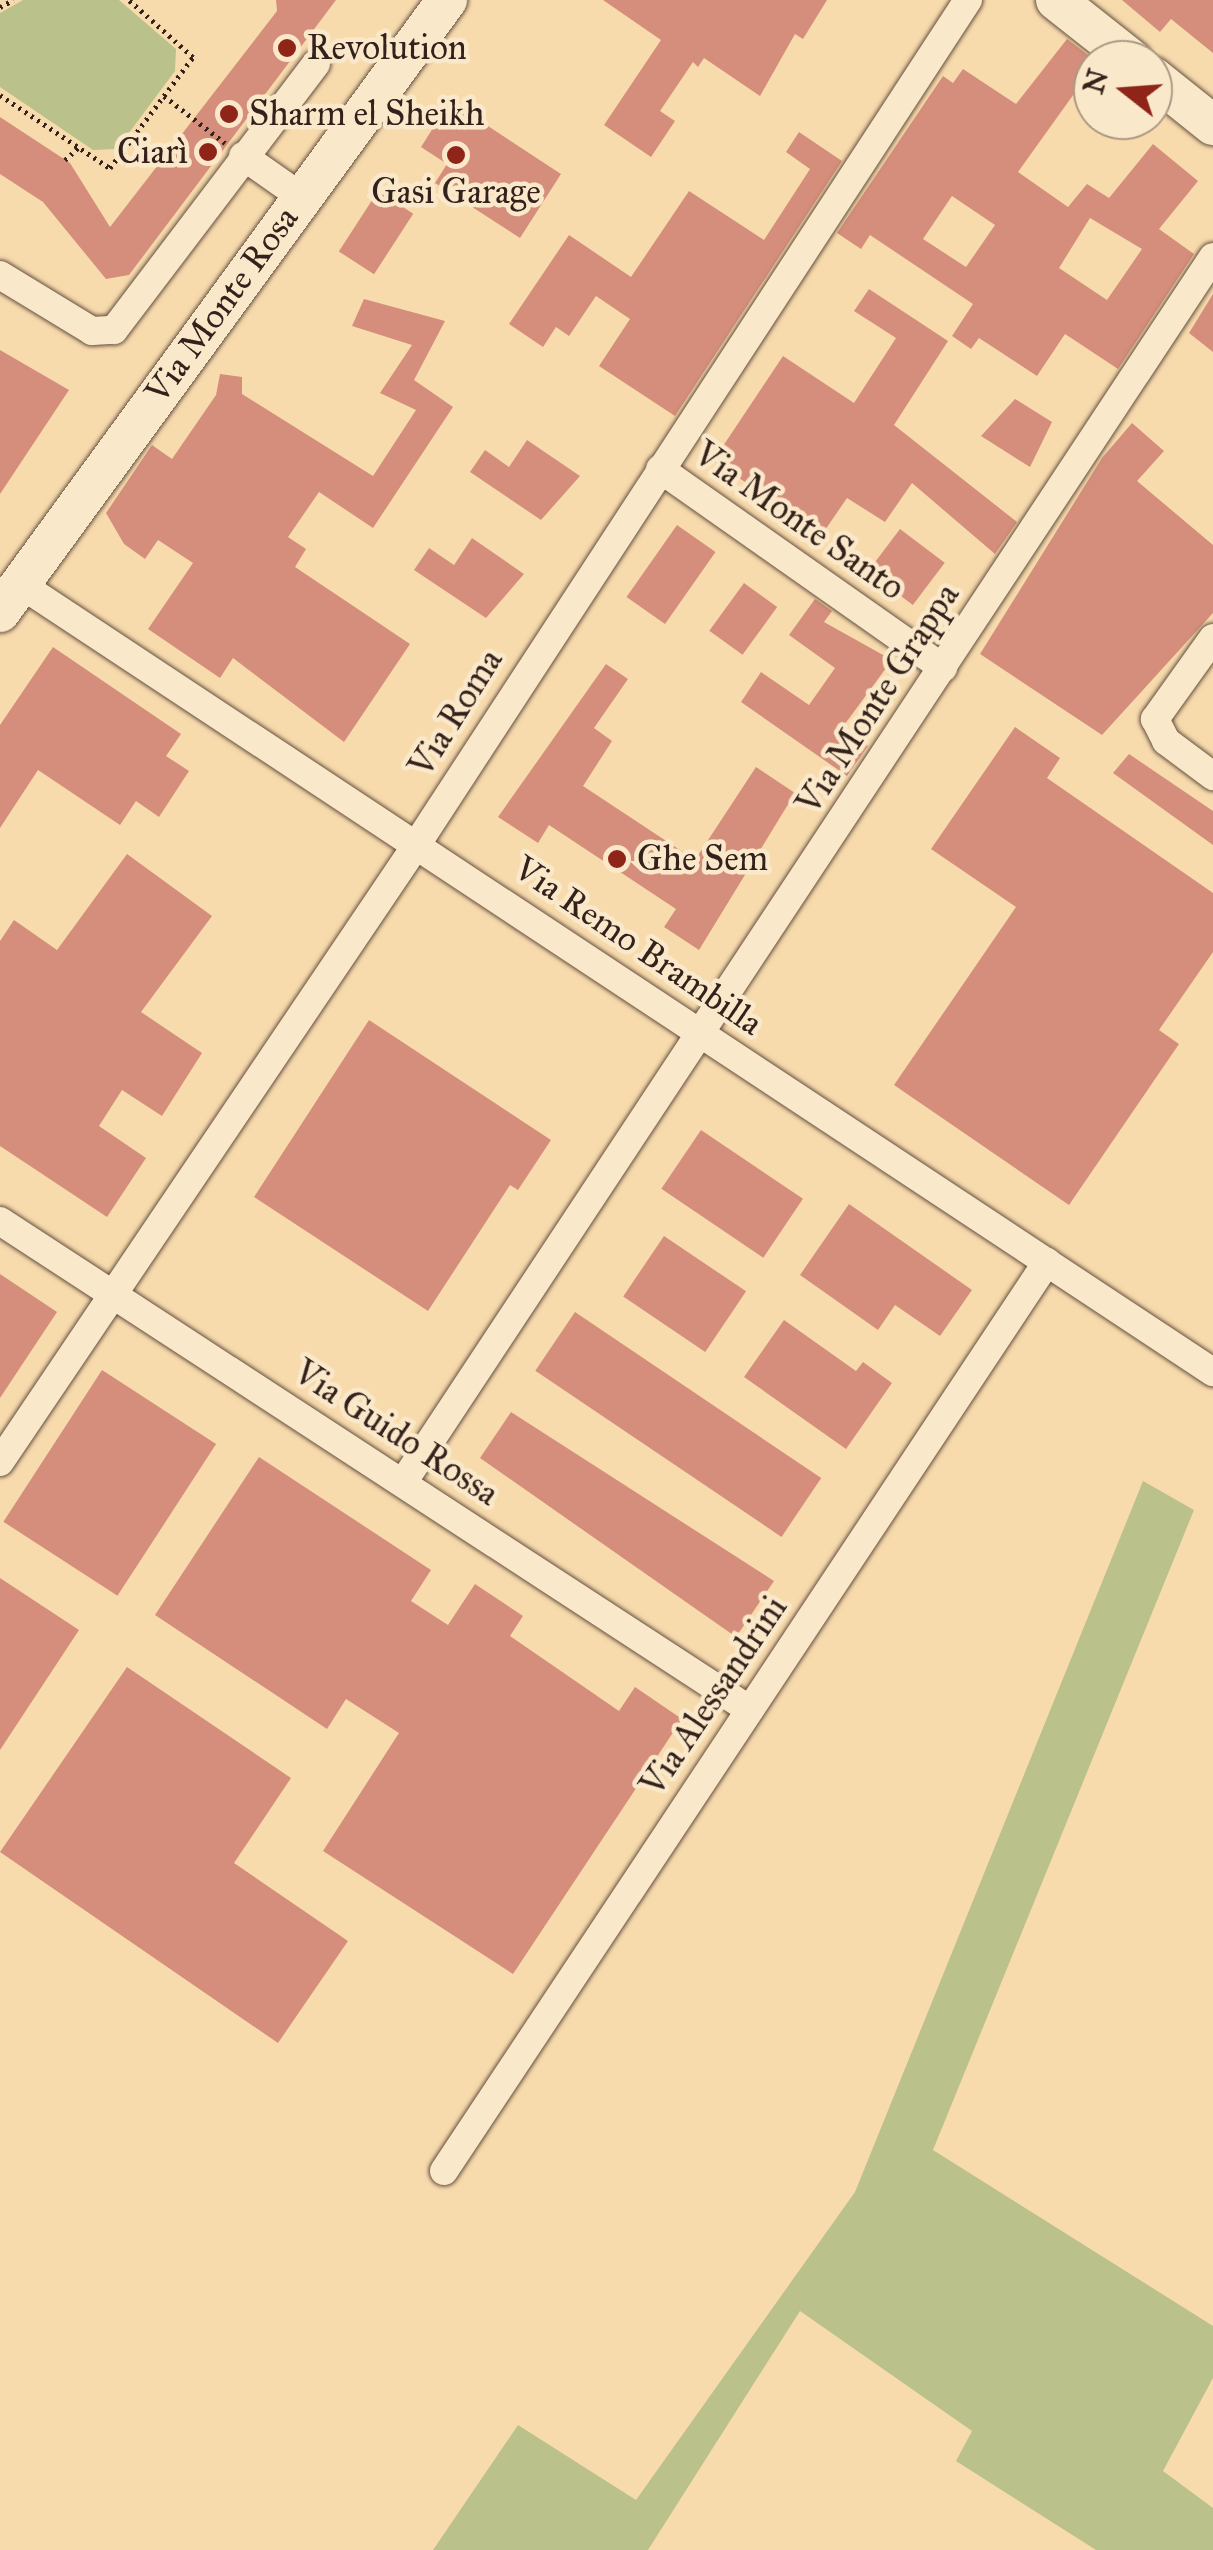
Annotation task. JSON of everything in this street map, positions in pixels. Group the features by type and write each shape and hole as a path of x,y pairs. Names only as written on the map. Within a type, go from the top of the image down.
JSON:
{"street":[{"name":"Via Monte Rosa","path":"10,598 446,0"},
{"name":"Via Roma","path":"0,1462 108,1293 418,844 968,0"},
{"path":"1056,0 1107,40"},
{"path":"0,275 101,333 114,330 237,152 316,64"},
{"path":"1173,93 1213,125"},
{"path":"237,152 300,196"},
{"name":"Via Monte Grappa","path":"404,1481 1213,257"},
{"name":"Via Monte Santo","path":"660,470 943,668"},
{"name":"Via Remo Brambilla","path":"10,598 418,844 1213,1372"},
{"path":"1213,638 1155,719 1166,741 1213,776"},
{"name":"Via Guido Rossa","path":"0,1220 750,1710"},
{"name":"Via Alessandrini","path":"444,2171 1047,1262"}],"path":[{"path":"0,7 13,0"},
{"path":"0,94 110,168 193,56 129,0"},
{"path":"164,96 237,152"},
{"path":"65,160 79,148"}],"green space":[{"path":"23,0 119,0 176,49 175,71 117,149 93,150 0,87 0,13"},
{"path":"1143,1481 1194,1510 933,2150 1213,2326 1213,2378 1163,2471 1213,2508 1213,2550 1096,2550 956,2461 972,2431 800,2311 648,2550 433,2550 518,2425 636,2500 855,2192"}],"building":[{"path":"276,0 336,0 129,275 106,279 43,202 0,174 0,117 70,163 110,227 277,11"},
{"path":"603,0 827,0 803,39 795,34 760,96 704,58 698,67 693,62 660,111 675,121 651,157 604,125 661,40"},
{"path":"1122,0 1213,0 1213,53 1171,19 1160,32"},
{"path":"1067,39 1073,44 1073,95 1018,172 1068,207 1087,184 1109,198 1153,144 1198,181 1159,229 1194,254 1118,369 1065,334 1037,376 979,338 971,349 952,336 973,304 870,235 861,249 837,233 943,76 953,83 963,69 1016,104","holes":["952,196 995,225 966,267 923,239","1090,218 1142,249 1107,300 1059,268"]},
{"path":"450,101 561,174 520,238 435,183 447,164 421,147"},
{"path":"799,132 842,161 675,416 599,366 630,319 596,296 569,336 556,327 543,347 509,324 569,235 631,277 689,191 764,240 810,169 786,152"},
{"path":"378,191 413,214 374,274 339,251"},
{"path":"869,289 948,341 894,425 1017,522 995,554 912,483 885,522 847,498 823,533 713,461 783,356 854,403 896,338 854,311"},
{"path":"1213,294 1213,352 1189,333"},
{"path":"364,299 445,321 414,380 453,407 373,528 319,492 288,537 306,549 295,567 410,644 344,742 233,658 220,678 148,629 193,563 158,540 145,559 124,544 106,513 152,445 172,459 216,395 220,374 242,377 242,394 373,476 416,410 380,393 412,345 352,326"},
{"path":"0,350 69,390 0,494"},
{"path":"1015,399 1052,422 1030,467 981,436"},
{"path":"1132,423 1164,451 1137,481 1213,545 1213,613 1102,735 980,654 1102,458"},
{"path":"527,440 580,476 541,520 470,472 485,450 509,467"},
{"path":"677,525 716,552 665,624 627,597"},
{"path":"900,529 945,563 913,605 868,571"},
{"path":"472,538 524,574 486,618 414,570 429,548 454,565"},
{"path":"744,583 777,607 742,655 709,631"},
{"path":"815,599 832,611 824,622 892,660 842,728 868,746 847,776 741,702 761,672 809,705 835,668 789,635"},
{"path":"53,647 181,734 166,756 189,771 159,817 136,801 120,825 38,770 0,828 0,725"},
{"path":"606,664 628,679 594,728 612,741 583,786 695,860 756,767 795,793 699,950 664,927 676,909 549,825 538,843 498,817"},
{"path":"1015,727 1060,758 1047,778 1213,893 1213,952 1159,1030 1179,1044 1069,1205 894,1085 1016,907 931,849"},
{"path":"1129,754 1213,811 1213,845 1113,773"},
{"path":"127,854 212,916 141,1012 202,1053 162,1116 122,1090 99,1126 146,1158 107,1217 0,1146 0,941 14,920 57,950"},
{"path":"369,1020 551,1140 518,1190 510,1185 428,1311 254,1197"},
{"path":"701,1130 803,1199 763,1258 661,1189"},
{"path":"849,1204 972,1290 940,1336 895,1305 878,1330 800,1275"},
{"path":"664,1236 746,1291 705,1352 623,1297"},
{"path":"0,1274 57,1312 0,1398"},
{"path":"575,1312 821,1478 782,1537 535,1371"},
{"path":"784,1320 856,1371 863,1362 892,1383 846,1449 744,1377"},
{"path":"102,1370 216,1444 117,1596 3,1522"},
{"path":"511,1412 774,1581 736,1637 480,1458"},
{"path":"259,1457 431,1570 411,1601 448,1625 475,1584 523,1616 510,1636 619,1711 635,1687 682,1719 513,1974 323,1851 399,1733 346,1699 327,1729 155,1615"},
{"path":"0,1578 79,1630 0,1750"},
{"path":"127,1667 291,1778 234,1863 348,1941 278,2043 0,1852"}],"place":[{"name":"Revolution","path":"287,48"},
{"name":"Sharm el Sheikh","path":"229,114"},
{"name":"Ciarì","path":"208,152"},
{"name":"Gasi Garage","path":"456,155"},
{"name":"Ghe Sem","path":"617,859"}]}
